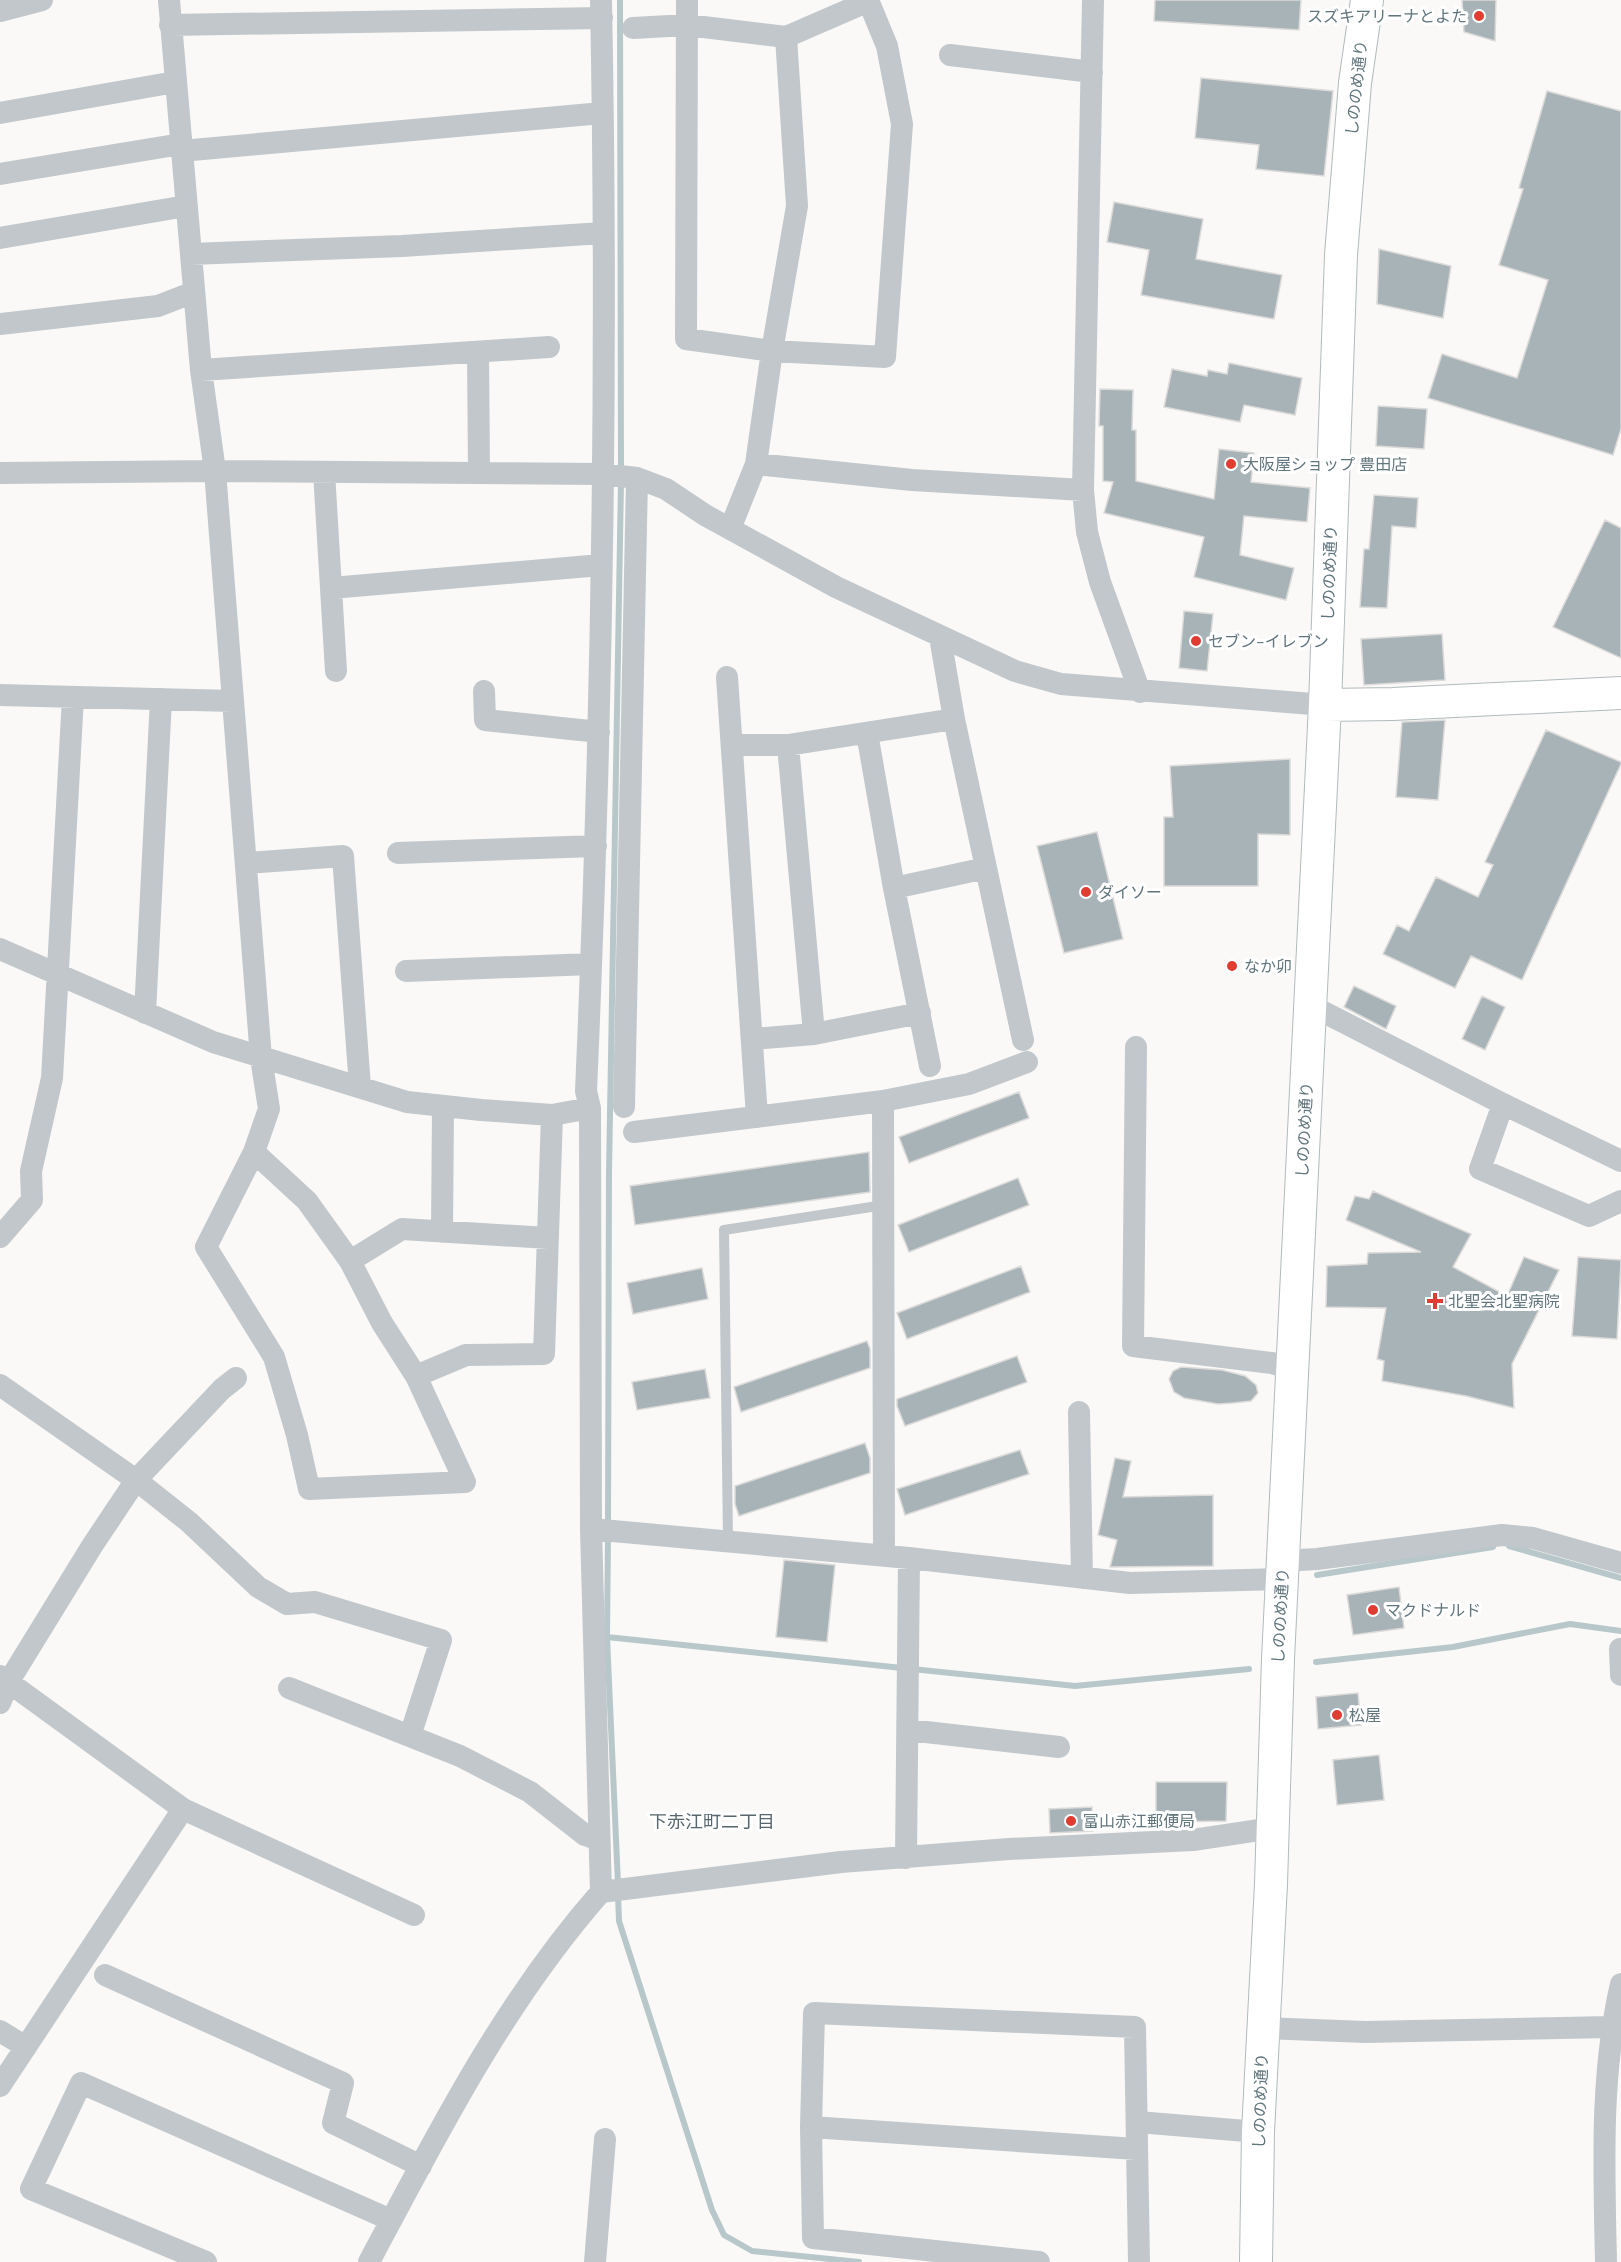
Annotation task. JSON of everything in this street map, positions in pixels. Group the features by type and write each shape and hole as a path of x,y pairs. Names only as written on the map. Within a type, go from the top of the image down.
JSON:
{"main road":[{"name":"しののめ通り","path":"1256,2262 1258,2132 1282,1570 1325,705 1341,255 1355,83 1367,0"},
{"path":"1325,705 1621,693"}],"street":[{"path":"10,6 42,0"},
{"path":"169,0 201,369 214,471 261,1058 269,1109 254,1152 206,1247 274,1357 297,1435 309,1489 465,1482 416,1376 382,1323 350,1261 307,1202 254,1152"},
{"path":"633,28 687,26 786,37 869,1 886,46 902,124 885,357 772,351 686,339 687,26 687,0"},
{"path":"1094,0 1083,490 1087,532 1100,582 1140,692"},
{"path":"170,25 602,9 603,233 620,476 624,1107"},
{"path":"730,529 756,464 796,206 786,37"},
{"path":"950,55 1092,72"},
{"path":"0,113 175,82"},
{"path":"0,174 181,147 602,113"},
{"path":"0,238 186,206"},
{"path":"191,254 402,246 603,233"},
{"path":"0,324 158,306 194,292"},
{"path":"201,369 549,347"},
{"path":"478,352 479,473"},
{"path":"756,464 912,480 1083,490"},
{"path":"0,473 214,471 620,476 666,489 705,515 836,587 1015,670 1061,684 1325,705"},
{"path":"324,472 336,671"},
{"path":"613,1891 599,1840 602,1530 590,1108 586,1091 597,846 601,565 620,476"},
{"path":"331,588 601,565"},
{"path":"634,1132 883,1101 969,1084 1025,1051 954,719 940,637"},
{"path":"727,677 757,1117"},
{"path":"484,691 485,720 599,732"},
{"path":"0,695 233,700"},
{"path":"0,1237 32,1200 31,1171 52,1078 73,697"},
{"path":"145,1013 160,699"},
{"path":"732,745 788,745 954,719"},
{"path":"867,733 894,888 930,1066"},
{"path":"788,745 814,1034"},
{"path":"398,854 597,846"},
{"path":"246,863 343,856 360,1087"},
{"path":"894,888 986,868"},
{"path":"0,950 213,1042 408,1102 552,1115 590,1108"},
{"path":"406,970 591,964"},
{"path":"1310,1005 1503,1104 1621,1161"},
{"path":"752,1039 814,1034 920,1013"},
{"path":"1136,1047 1133,1346 1272,1363 1292,1369"},
{"path":"883,1101 884,1555"},
{"path":"1503,1104 1480,1169 1589,1216 1621,1201"},
{"path":"442,1232 443,1106"},
{"path":"416,1376 466,1355 544,1353 552,1115"},
{"path":"350,1261 402,1229 548,1238"},
{"path":"0,1704 5,1678 136,1480 222,1389 236,1378"},
{"path":"0,1385 136,1480 189,1522 258,1587 286,1604 315,1602 441,1640 410,1736"},
{"path":"1079,1412 1082,1578"},
{"path":"602,1530 884,1555 1130,1583 1282,1570 1317,1559 1502,1535 1533,1538 1621,1563"},
{"path":"906,1858 909,1558"},
{"path":"1620,1649 1621,1675"},
{"path":"5,1678 183,1809 414,1915"},
{"path":"289,1688 460,1756 530,1792 585,1835 599,1840"},
{"path":"908,1730 1059,1747"},
{"path":"0,2086 183,1809"},
{"path":"369,2262 499,2027 570,1927 613,1891 841,1862 1009,1849 1193,1840 1272,1828"},
{"path":"105,1975 343,2083 333,2123 422,2166"},
{"path":"1606,2262 1605,2096 1611,2027 1621,1984"},
{"path":"1039,2262 813,2238 811,2127 814,2013 1135,2027 1139,2262"},
{"path":"1263,2028 1365,2032 1611,2027"},
{"path":"0,2031 26,2047"},
{"path":"206,2262 31,2189 81,2083 391,2220"},
{"path":"1138,2122 1258,2132"},
{"path":"811,2127 1136,2149"},
{"path":"595,2262 605,2139"}],"lane":[{"path":"728,1541 724,1230 884,1205"}],"building":[{"path":"1155,0 1301,0 1299,30 1154,21"},
{"name":"スズキアリーナとよた","path":"1462,0 1496,0 1495,41 1464,32"},
{"path":"1201,78 1333,91 1324,176 1256,169 1259,145 1195,138"},
{"path":"1547,91 1621,111 1621,429 1613,455 1428,398 1442,354 1517,378 1548,280 1499,265 1523,189 1519,188"},
{"path":"1114,202 1203,219 1196,259 1282,275 1274,319 1141,295 1149,250 1107,242"},
{"path":"1379,249 1451,266 1443,318 1377,304"},
{"path":"1229,363 1302,378 1295,415 1244,405 1240,422 1164,407 1172,369 1207,376 1208,370 1227,374"},
{"path":"1100,389 1133,390 1132,430 1136,430 1136,481 1214,499 1219,449 1254,453 1251,482 1310,488 1307,522 1244,516 1240,555 1294,568 1286,600 1194,577 1204,537 1104,513 1113,482 1103,481 1103,426 1099,426"},
{"path":"1378,406 1427,409 1424,449 1376,446"},
{"path":"1374,495 1418,498 1416,528 1392,526 1387,608 1360,607 1364,549 1369,549"},
{"path":"1605,520 1621,528 1621,658 1553,627"},
{"name":"セブン-イレブン","path":"1184,611 1213,614 1207,671 1179,668"},
{"path":"1442,634 1445,680 1364,685 1361,639"},
{"path":"1445,720 1438,800 1396,797 1402,722"},
{"path":"1546,730 1621,762 1621,764 1522,980 1471,956 1455,988 1383,954 1397,925 1409,931 1436,877 1478,897 1493,865 1485,862"},
{"path":"1290,759 1290,835 1258,834 1258,886 1164,886 1164,817 1173,817 1170,766"},
{"path":"1097,832 1123,939 1064,953 1037,846"},
{"path":"1354,986 1396,1006 1386,1029 1344,1007"},
{"path":"1482,996 1505,1007 1485,1050 1462,1039"},
{"path":"1019,1092 1029,1118 909,1163 899,1137"},
{"path":"869,1152 870,1192 635,1225 630,1186"},
{"path":"1018,1178 1029,1205 909,1252 898,1225"},
{"name":"北聖会北聖病院","path":"1373,1191 1471,1234 1453,1267 1507,1296 1524,1257 1559,1270 1512,1364 1514,1408 1466,1396 1382,1381 1384,1361 1377,1359 1386,1308 1326,1307 1327,1266 1367,1264 1368,1253 1421,1252 1346,1220 1355,1196 1369,1199"},
{"path":"1578,1257 1621,1260 1617,1339 1572,1336"},
{"path":"1021,1266 1030,1292 907,1339 897,1313"},
{"path":"702,1268 708,1299 633,1314 627,1283"},
{"path":"867,1341 870,1349 870,1368 741,1412 734,1387"},
{"path":"1017,1356 1027,1382 905,1426 897,1406 897,1399"},
{"path":"1181,1367 1222,1370 1245,1376 1256,1385 1258,1393 1251,1401 1233,1403 1218,1404 1184,1398 1174,1392 1169,1379 1173,1371"},
{"path":"705,1369 710,1398 637,1410 632,1382"},
{"path":"865,1443 870,1458 870,1473 739,1516 735,1504 735,1486"},
{"path":"1020,1450 1029,1474 905,1515 897,1489"},
{"path":"1115,1458 1131,1461 1123,1497 1213,1495 1213,1566 1110,1567 1117,1540 1098,1535"},
{"path":"784,1560 835,1565 827,1642 776,1637"},
{"path":"1399,1587 1404,1628 1353,1635 1347,1595"},
{"path":"1358,1693 1361,1725 1318,1729 1316,1697"},
{"path":"1379,1755 1384,1800 1337,1805 1333,1760"},
{"path":"1156,1782 1227,1782 1226,1821 1156,1822"},
{"path":"1092,1807 1093,1831 1050,1833 1049,1809"}],"waterway":[{"path":"620,0 621,472"},
{"path":"608,1525 609,1172 621,482"},
{"path":"608,1535 607,1637 618,1884"},
{"path":"1509,1546 1621,1578"},
{"path":"1317,1575 1493,1547"},
{"path":"1316,1662 1453,1647 1570,1624 1621,1631"},
{"path":"607,1637 902,1668"},
{"path":"912,1669 1075,1686 1249,1669"},
{"path":"618,1895 619,1921 712,2210 724,2235 752,2251 859,2262"}],"place":[{"name":"スズキアリーナとよた","path":"1479,16"},
{"name":"大阪屋ショップ 豊田店","path":"1231,464"},
{"name":"セブン-イレブン","path":"1196,641"},
{"name":"ダイソー","path":"1086,892"},
{"name":"なか卯","path":"1232,966"},
{"name":"北聖会北聖病院","path":"1435,1301"},
{"name":"マクドナルド","path":"1373,1610"},
{"name":"松屋","path":"1337,1715"},
{"name":"富山赤江郵便局","path":"1071,1821"}],"district":[{"name":"下赤江町二丁目","path":"712,1822"}]}
